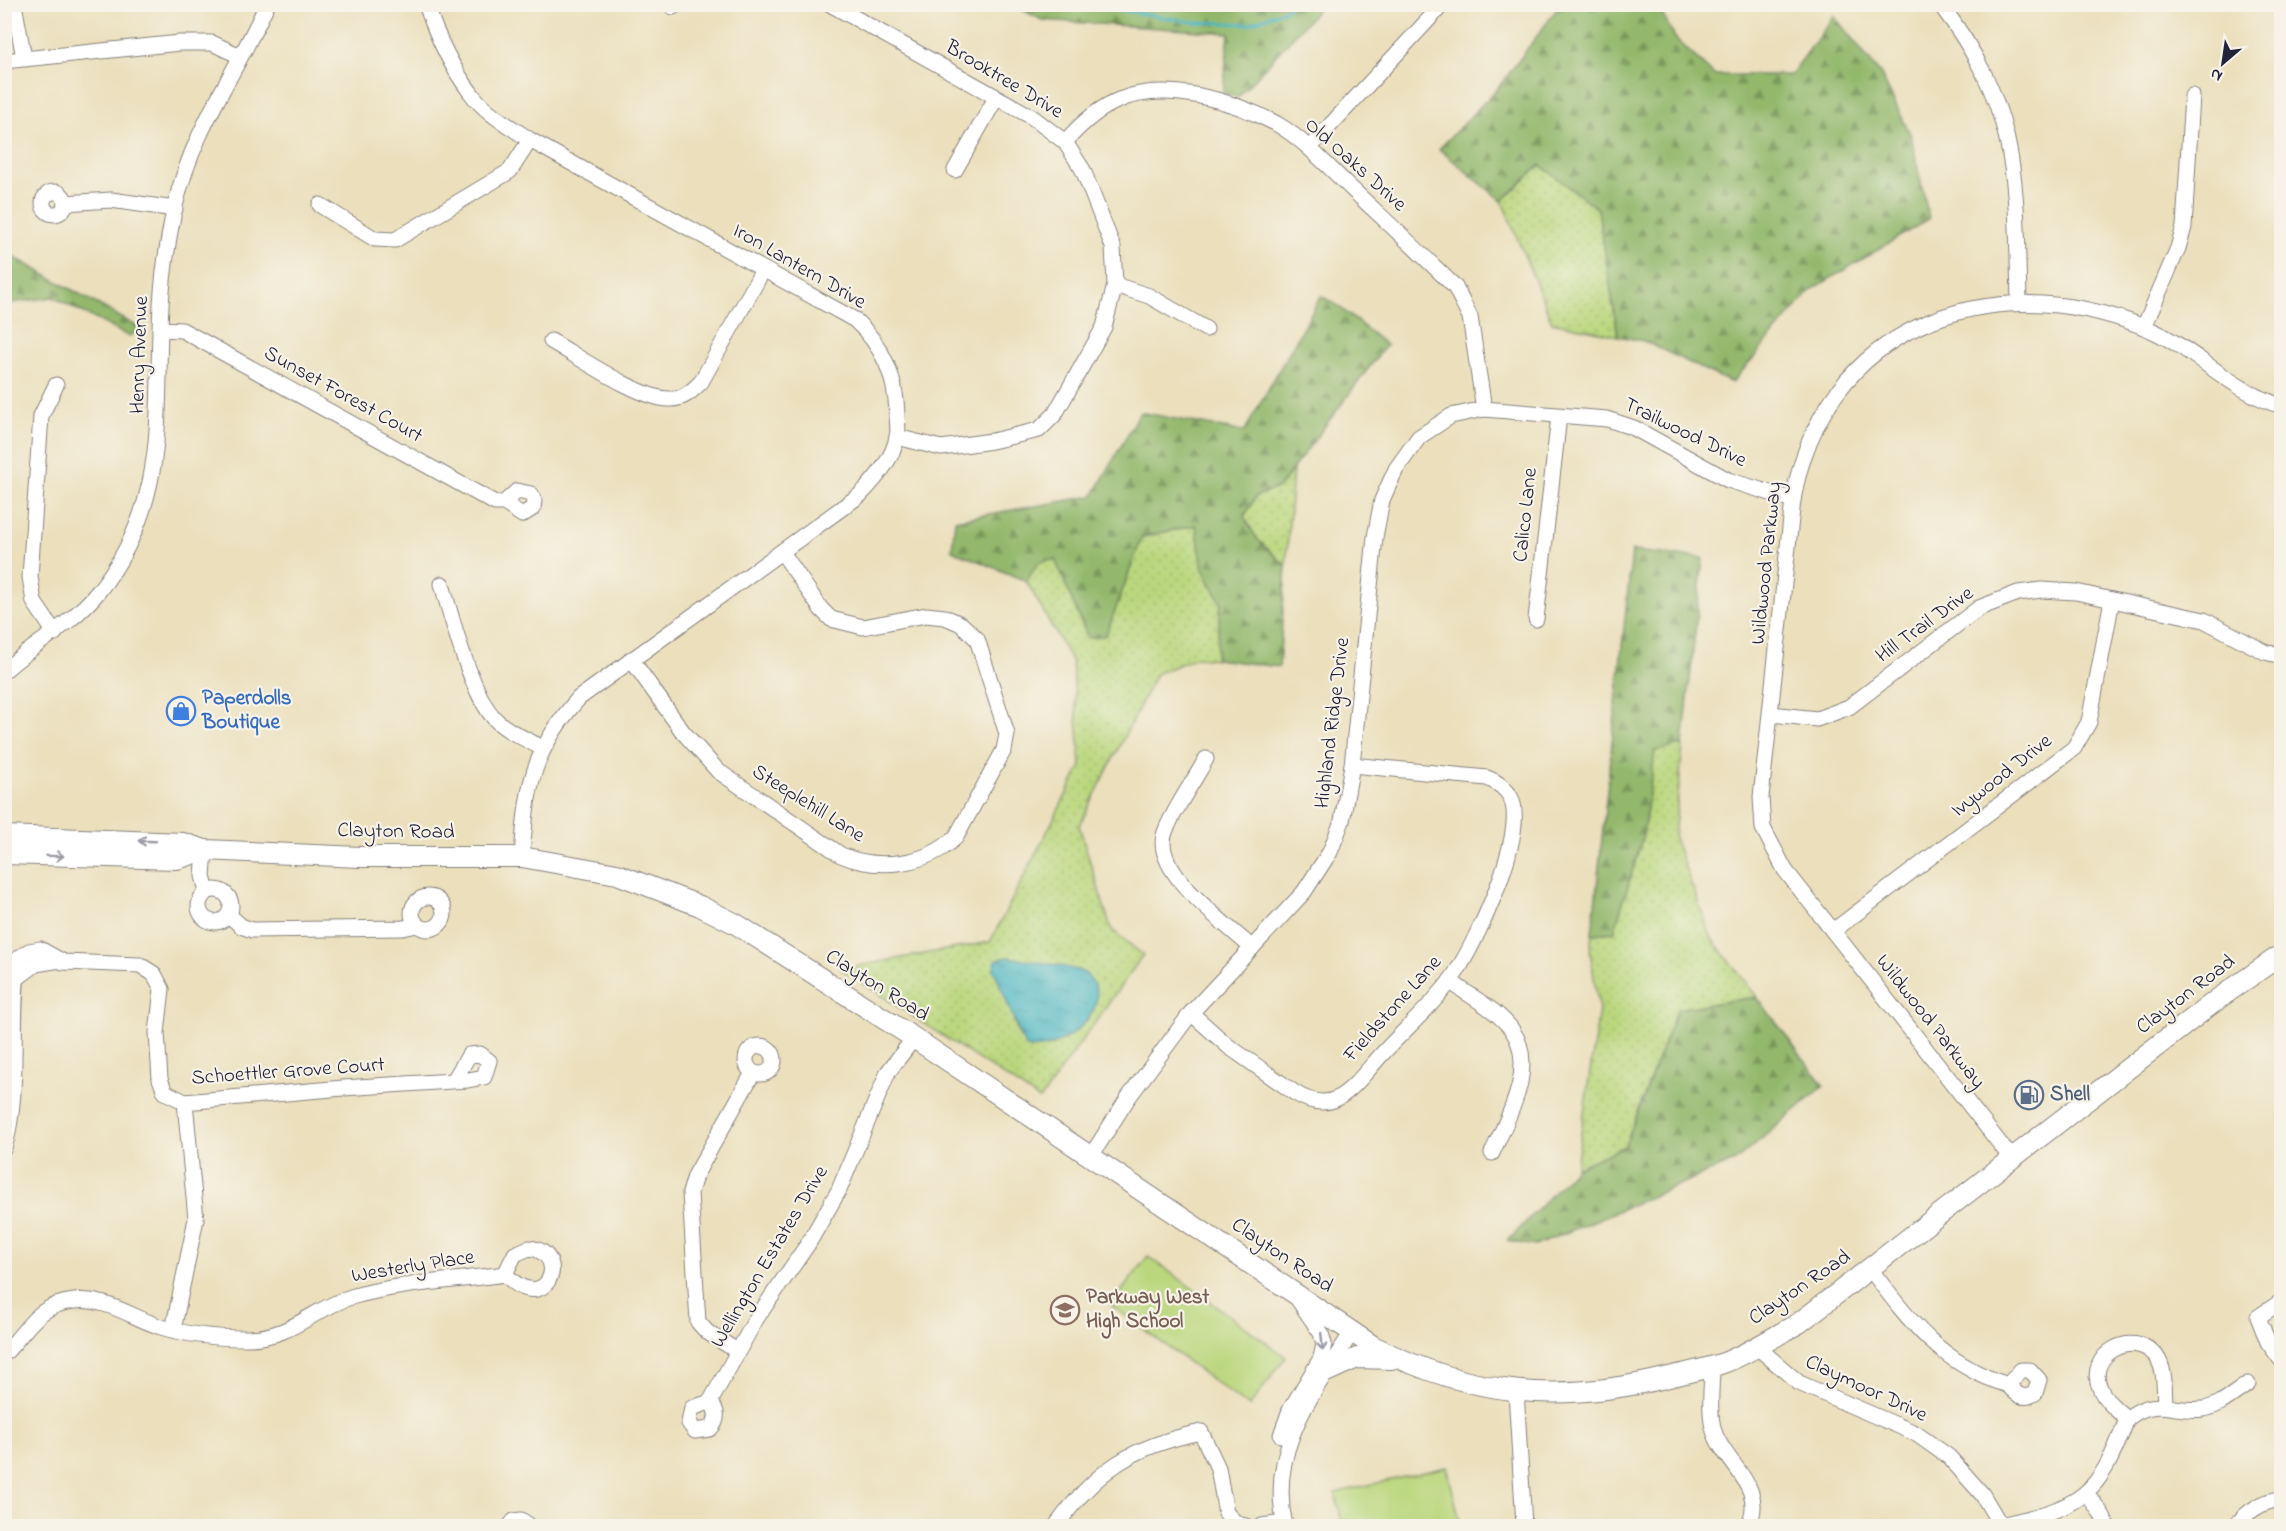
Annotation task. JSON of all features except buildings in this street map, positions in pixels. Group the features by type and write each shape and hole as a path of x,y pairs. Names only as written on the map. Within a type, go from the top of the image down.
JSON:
{"main road":[{"name":"Clayton Road","path":"4,836 183,843 205,850 360,857 522,857 617,874 700,906 736,924 1091,1155 1352,1332 1401,1360 1457,1379 1535,1394 1587,1392 1641,1383 1712,1366 1726,1362 1799,1323 1871,1270 2226,993 2282,954"},
{"name":"Clayton Road","path":"4,854 177,859 205,850"},
{"path":"1326,1372 1356,1358 1401,1360"}],"street":[{"path":"14,4 24,58"},
{"name":"Henry Avenue","path":"4,671 55,633 98,592 118,562 144,509 157,453 164,265 175,209 196,140 267,4"},
{"name":"Iron Lantern Drive","path":"426,4 432,22 471,93 490,112 530,140 855,320 872,336 891,372 897,404 897,437 878,477 860,495 579,698 558,722 531,776 522,857"},
{"name":"Brooktree Drive","path":"830,4 1032,117 1065,142 1083,170 1113,247 1115,285 1104,327 1055,414 1040,429 1000,440 941,448 897,437"},
{"path":"1310,147 1443,4"},
{"path":"1940,4 1961,32 1985,71 1999,106 2010,145 2016,185 2019,303"},
{"path":"4,61 191,43 212,43 240,56"},
{"name":"Old Oaks Drive","path":"1065,142 1078,127 1118,100 1166,91 1219,101 1276,124 1310,147 1455,287 1470,317 1484,408"},
{"path":"2144,327 2178,248 2184,227 2192,96"},
{"path":"956,170 996,98"},
{"path":"320,205 375,239 395,240 510,171 530,140"},
{"path":"65,203 111,200 175,209"},
{"path":"551,341 651,396 670,400 687,396 701,382 763,270"},
{"path":"1115,285 1149,296 1206,329"},
{"name":"Wildwood Parkway","path":"2012,1160 1785,870 1763,828 1761,797 1793,500 1798,472 1810,437 1839,389 1879,349 1903,332 1931,321 1983,307 2019,303 2079,308 2144,327 2181,347 2241,390 2282,406"},
{"name":"Sunset Forest Court","path":"160,329 182,330 495,503 504,503"},
{"path":"55,633 34,602 30,577 40,416 56,385"},
{"name":"Trailwood Drive","path":"1484,408 1607,419 1634,428 1728,480 1793,500"},
{"name":"Highland Ridge Drive","path":"1091,1155 1128,1098 1191,1013 1304,891 1330,852 1342,821 1352,765 1375,537 1382,500 1396,469 1419,437 1451,416 1484,408"},
{"name":"Calico Lane","path":"1536,620 1559,416"},
{"name":"Steeplehill Lane","path":"631,659 683,732 718,771 841,855 854,860 885,864 923,858 946,846 956,837 1004,750 1007,734 977,639 961,624 945,617 926,615 863,627 831,619 821,609 782,552"},
{"path":"442,584 456,636 486,707 505,727 543,748"},
{"name":"Hill Trail Drive","path":"1771,714 1817,719 1849,707 1979,608 2001,598 2040,590 2076,592 2204,620 2265,652 2282,656"},
{"name":"Ivywood Drive","path":"1833,932 2074,748 2089,722 2112,600"},
{"path":"1206,759 1165,833 1164,854 1167,864 1182,884 1252,948"},
{"name":"Fieldstone Lane","path":"1191,1013 1228,1046 1300,1096 1316,1102 1327,1102 1338,1098 1357,1081 1450,981 1486,916 1498,883 1507,855 1513,820 1510,796 1504,788 1487,778 1352,765"},
{"path":"205,850 203,876 207,892 199,906 206,919 221,921 229,915 231,905 227,895 217,890 207,892"},
{"path":"229,915 241,926 252,930 403,928 417,925"},
{"name":"Schoettler Grove Court","path":"4,1148 10,1104 19,958 29,951 40,949 60,960 140,965 154,974 162,989 157,1033 160,1079 165,1092 185,1102 454,1080"},
{"path":"1450,981 1512,1030 1521,1053 1517,1093 1492,1153"},
{"name":"Wellington Estates Drive","path":"710,1402 756,1319 808,1244 839,1190 888,1072 914,1038"},
{"path":"737,1351 707,1332 698,1322 690,1193 695,1176 753,1072"},
{"path":"173,1330 196,1219 185,1102"},
{"path":"1871,1270 1924,1337 1959,1362 1989,1379 2008,1385"},
{"name":"Westerly Place","path":"4,1354 34,1317 46,1310 74,1301 102,1303 173,1330 246,1338 266,1337 285,1332 330,1305 352,1297 505,1274"},
{"path":"1282,1479 1276,1455 1280,1438 1290,1410 1321,1358 1324,1344 1321,1333 1293,1293"},
{"path":"2282,1300 2258,1317 2268,1342 2282,1361"},
{"path":"1262,1527 1284,1525 1282,1464 1295,1426 1304,1406 1352,1332"},
{"path":"2127,1419 2104,1396 2097,1378 2102,1360 2114,1347 2131,1344 2142,1346 2155,1355 2162,1367 2165,1405"},
{"name":"Claymoor Drive","path":"1756,1346 1799,1383 1915,1433 1949,1457 1973,1481 1991,1506 2000,1526"},
{"path":"1712,1366 1712,1424 1720,1444 1746,1478 1750,1489 1752,1510 1749,1527"},
{"path":"2000,1526 2044,1521 2087,1494 2106,1469 2127,1419 2142,1409 2165,1405 2200,1410 2209,1408 2248,1384"},
{"path":"1516,1391 1524,1527"},
{"path":"1509,1416 1517,1527"},
{"path":"1056,1527 1076,1498 1109,1469 1143,1448 1174,1437 1202,1432 1218,1468 1226,1513 1237,1524 1246,1527"},
{"path":"2087,1494 2101,1513 2107,1527"},
{"path":"2236,1527 2255,1508 2269,1501 2282,1499"},
{"path":"510,1527 514,1521 521,1520 530,1527"}],"green space":[{"path":"1013,5 1322,5 1238,97 1223,93 1229,33 1042,20"},
{"path":"1560,5 1657,5 1676,39 1714,75 1791,75 1834,16 1881,75 1911,136 1929,219 1811,290 1732,383 1644,341 1618,336 1598,209 1540,165 1502,201 1439,149 1499,87"},
{"path":"1540,165 1598,209 1618,336 1552,322 1502,201"},
{"path":"4,253 143,330 128,336 53,297 5,304"},
{"path":"1321,296 1337,305 1386,345 1279,487 1256,496 1244,517 1257,539 1286,566 1279,667 1216,659 1221,603 1203,569 1196,525 1142,537 1106,635 1088,638 1055,559 1039,562 1026,581 952,550 955,520 1093,496 1140,412 1244,432"},
{"path":"1293,470 1286,566 1257,539 1244,517 1256,496 1279,487"},
{"path":"1196,525 1203,569 1221,603 1216,659 1197,657 1156,674 1079,826 1111,929 1143,955 1040,1100 841,969 990,942 1081,766 1072,662 1026,581 1039,562 1055,559 1088,638 1105,635 1142,537","holes":["1001,981 1078,1029 1052,1046 1031,1049 1019,1036"]},
{"path":"1632,551 1703,558 1683,745 1655,751 1643,835 1614,932 1592,934"},
{"path":"1683,745 1674,838 1712,939 1757,997 1677,1009 1625,1146 1576,1168 1599,1010 1590,951 1592,934 1614,932 1643,835 1655,751"},
{"path":"1757,997 1824,1086 1735,1161 1535,1246 1508,1241 1576,1168 1625,1146 1677,1009"},
{"path":"1148,1256 1286,1357 1249,1407 1111,1305"},
{"path":"1447,1467 1461,1526 1343,1526 1335,1493"}],"water":[{"path":"1009,957 1065,967 1087,975 1096,990 1096,1002 1083,1025 1059,1042 1046,1047 1025,1046 994,970 996,960"}],"waterway":[{"path":"1082,4 1193,22 1249,24 1287,9 1292,4"}],"place":[{"name":"Paperdolls Boutique","path":"181,711"},
{"name":"Shell","path":"2029,1095"},
{"name":"Parkway West High School","path":"1065,1310"}]}
